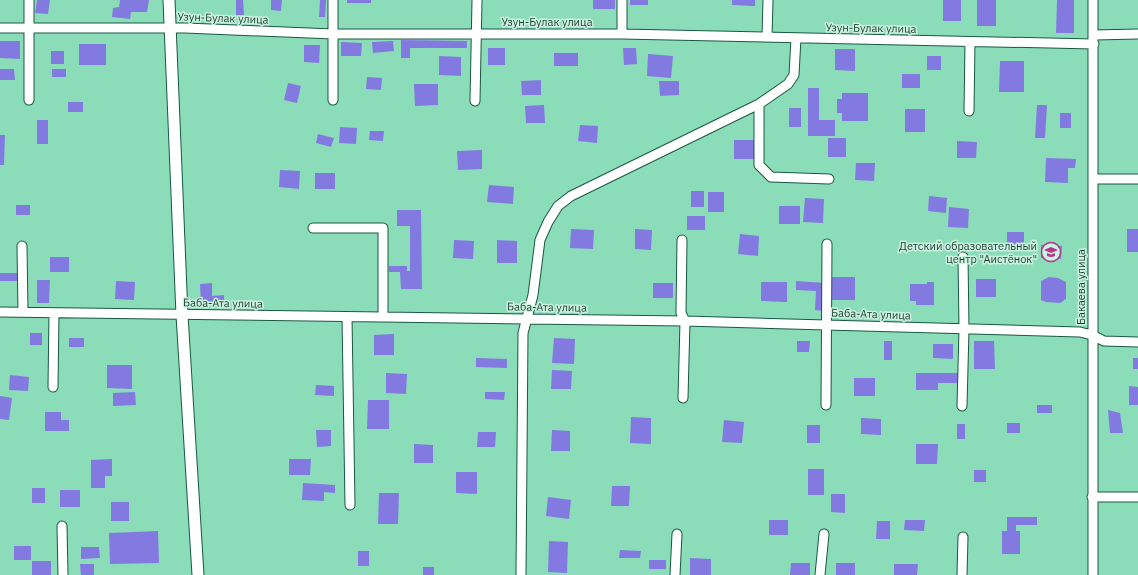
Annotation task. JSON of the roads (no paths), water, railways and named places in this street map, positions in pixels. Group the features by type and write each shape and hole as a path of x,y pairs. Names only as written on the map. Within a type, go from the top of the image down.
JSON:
{"street":[{"path":"29,0 29,100"},
{"path":"169,0 182,315 198,575"},
{"path":"332,100 333,0"},
{"path":"475,101 476,0"},
{"path":"622,0 622,34"},
{"path":"767,37 768,0"},
{"name":"Бакаева улица","path":"1093,575 1092,335 1094,0"},
{"name":"Узун-Булак улица","path":"0,28 171,28 333,34 622,34 970,42 1094,40 1138,34"},
{"path":"521,575 523,333 533,295 540,240 548,222 558,206 571,196 759,104 788,84 794,75 796,38"},
{"path":"969,111 970,42"},
{"path":"759,104 759,165 771,177 829,179"},
{"path":"1093,179 1138,179"},
{"path":"312,228 383,228 383,317"},
{"path":"682,240 681,313 685,321 683,398"},
{"path":"826,405 827,244"},
{"path":"22,246 23,312"},
{"path":"962,406 964,329 963,257"},
{"name":"Баба-Ата улица","path":"0,312 826,324 1080,332 1092,335 1104,341 1138,342"},
{"path":"53,387 54,313"},
{"path":"347,317 350,505"},
{"path":"1092,497 1138,497"},
{"path":"62,526 63,575"},
{"path":"675,575 677,534"},
{"path":"820,575 824,534"},
{"path":"962,575 963,537"}],"place":[{"name":"Детский образовательный центр \"Аистёнок\"","path":"1051,252"}]}
